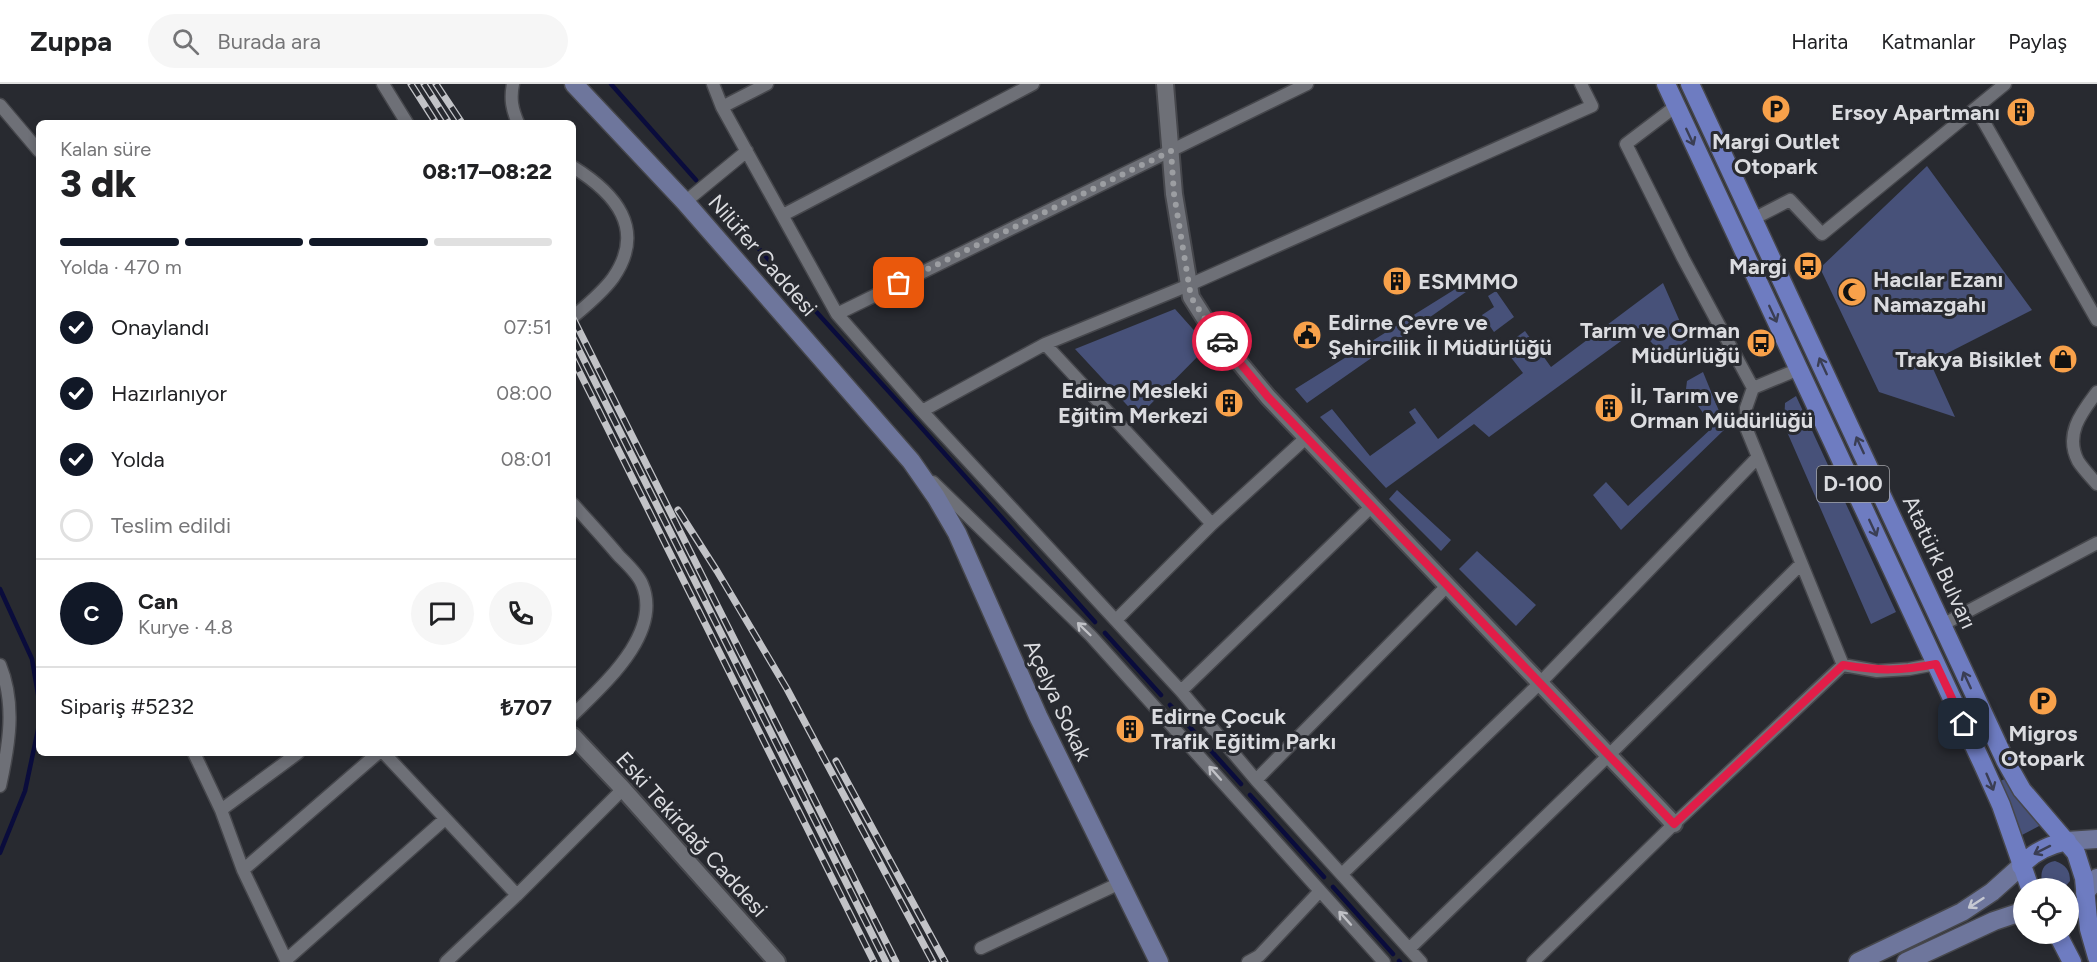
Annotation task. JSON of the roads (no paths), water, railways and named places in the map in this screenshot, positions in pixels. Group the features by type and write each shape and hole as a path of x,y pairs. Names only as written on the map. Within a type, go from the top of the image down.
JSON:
{"main road":[{"name":"Nilüfer Caddesi","path":"574,84 685,202 911,461"},
{"name":"Atatürk Bulvarı","path":"1666,84 2001,805 2026,878"},
{"name":"Atatürk Bulvarı","path":"1690,84 2005,760 2022,790 2076,853 2084,878 2089,929 2097,957"},
{"name":"Açelya Sokak","path":"911,461 957,533 1038,716 1159,962"},
{"path":"1858,962 1962,912 1992,892 2031,856 2045,848 2067,841 2097,839"},
{"path":"2079,897 2097,878"},
{"path":"1906,962 1994,921 2013,915"},
{"path":"2063,944 2072,962"}],"street":[{"path":"383,84 405,120"},
{"path":"513,84 510,95 512,110 517,120"},
{"path":"713,84 722,106 837,314 922,411 1181,691 1256,780 1421,962"},
{"path":"722,106 767,84"},
{"path":"783,215 1034,84"},
{"path":"1166,84 1174,194 1191,297 1210,327 1268,397 1674,824"},
{"path":"837,314 1307,84"},
{"path":"922,411 1046,345 1189,285 1592,106 1581,84"},
{"path":"1753,219 1790,200 1822,234 2005,84"},
{"path":"0,105 36,147"},
{"path":"1676,106 1626,144 1752,388 1746,408 1748,430 1843,665"},
{"path":"1976,108 2097,320"},
{"path":"685,202 747,151"},
{"path":"576,170 593,180 609,195 621,211 627,228 627,244 613,278 597,297 576,314"},
{"path":"1046,345 1212,524"},
{"path":"1752,388 1799,369"},
{"path":"2097,392 2077,419 2073,440 2078,461 2097,484"},
{"path":"1116,620 1212,524 1307,437"},
{"path":"1342,873 1540,682 1758,457"},
{"path":"911,461 1091,636 1384,962"},
{"path":"1181,691 1372,506"},
{"path":"576,507 642,583 647,602 645,621 634,647 616,671 576,712"},
{"path":"1942,625 2097,543"},
{"path":"1409,949 1802,564"},
{"path":"1256,780 1448,585"},
{"path":"1843,665 1876,670 1909,669 1936,664"},
{"path":"0,665 8,683 10,725 0,786"},
{"path":"1533,962 1674,824 1843,665"},
{"name":"Eski Tekirdağ Caddesi","path":"576,739 777,962"},
{"path":"195,756 221,810 243,870 287,961 445,819"},
{"path":"221,810 294,756"},
{"path":"243,870 375,756"},
{"path":"387,756 517,895"},
{"path":"446,962 623,789"},
{"path":"981,948 1120,884"},
{"path":"1248,962 1258,956 1320,891"}],"waterway":[{"path":"611,84 696,180"},
{"path":"713,199 741,230"},
{"path":"750,239 1095,622"},
{"path":"0,589 32,659 36,682"},
{"path":"1105,633 1161,695"},
{"path":"1170,705 1241,784"},
{"path":"0,853 25,791 36,739"},
{"path":"1250,795 1324,877"},
{"path":"1333,887 1393,954"}],"railway":[{"path":"411,84 434,120"},
{"path":"424,84 447,120"},
{"path":"436,84 460,120"},
{"path":"576,324 896,962"},
{"path":"576,344 886,962"},
{"path":"576,365 874,962"},
{"path":"678,510 787,689 933,962"},
{"path":"836,761 945,962"}],"place":[{"name":"Margi Outlet Otopark","path":"1776,109"},
{"name":"Ersoy Apartmanı","path":"2021,112"},
{"name":"Margi","path":"1808,266"},
{"name":"ESMMMO","path":"1397,281"},
{"name":"Hacılar Ezanı Namazgahı","path":"1852,292"},
{"name":"Edirne Çevre ve Şehircilik İl Müdürlüğü","path":"1307,335"},
{"name":"Tarım ve Orman Müdürlüğü","path":"1761,343"},
{"name":"Trakya Bisiklet","path":"2063,359"},
{"name":"Edirne Mesleki Eğitim Merkezi","path":"1229,403"},
{"name":"İl, Tarım ve Orman Müdürlüğü","path":"1609,408"},
{"name":"Migros Otopark","path":"2043,701"},
{"name":"Edirne Çocuk Trafik Eğitim Parkı","path":"1130,729"}]}
